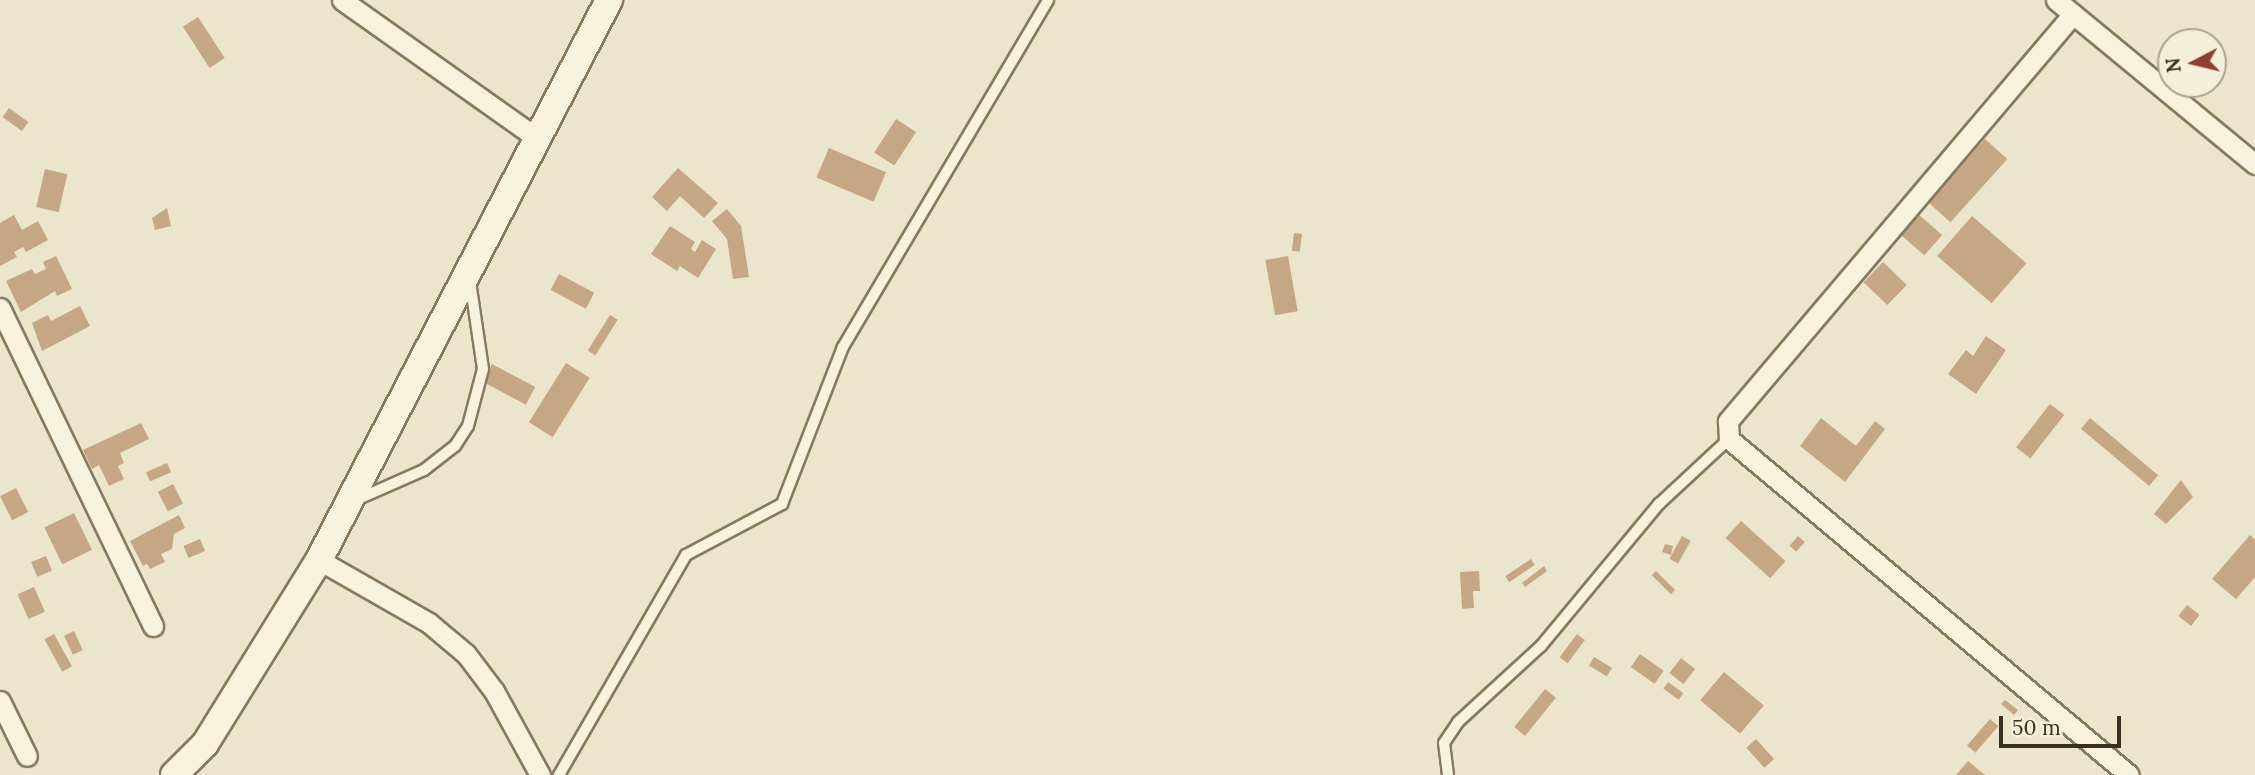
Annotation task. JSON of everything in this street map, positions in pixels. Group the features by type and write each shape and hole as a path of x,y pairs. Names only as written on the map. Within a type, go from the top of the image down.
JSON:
{"main road":[{"path":"174,775 205,744 319,560 609,0"}],"street":[{"path":"342,0 538,139"},
{"path":"2056,0 2255,164"},
{"path":"2073,14 1728,421 1729,439 2129,775"},
{"path":"0,308 153,626"},
{"path":"319,560 429,623 466,654 494,691 540,775"},
{"path":"0,701 27,756"}],"lane":[{"path":"559,775 686,555 782,504 843,347 1048,0"},
{"path":"349,503 424,470 455,446 468,426 483,369 468,274"},
{"path":"1448,775 1444,743 1458,722 1541,646 1658,504 1729,439"}],"building":[{"path":"198,17 225,58 210,68 183,27"},
{"path":"9,108 28,122 22,131 3,117"},
{"path":"896,119 916,132 894,166 874,153"},
{"path":"1985,139 2007,159 1950,222 1928,202"},
{"path":"829,148 886,172 874,202 816,177"},
{"path":"678,168 718,203 704,218 680,196 667,211 652,197"},
{"path":"45,169 67,174 59,212 36,207"},
{"path":"167,208 171,226 155,230 152,218"},
{"path":"727,209 741,226 749,277 733,279 727,239 712,221"},
{"path":"1918,214 1942,235 1924,255 1900,234"},
{"path":"14,215 22,230 38,221 48,240 26,252 23,247 14,252 17,257 0,266 0,223"},
{"path":"1972,216 2026,263 1992,303 1937,256"},
{"path":"670,226 695,242 691,249 695,252 702,240 716,249 698,278 680,266 677,271 651,254"},
{"path":"1294,233 1302,234 1300,252 1292,251"},
{"path":"56,256 72,289 57,296 55,291 21,312 6,281 32,269 35,274 46,269 43,262"},
{"path":"1288,256 1298,311 1275,315 1265,260"},
{"path":"1883,262 1907,285 1887,305 1864,282"},
{"path":"559,274 594,293 586,309 551,290"},
{"path":"80,306 90,326 42,351 32,323 48,315 51,321"},
{"path":"610,315 618,320 595,355 588,351"},
{"path":"1986,336 2006,350 1976,394 1948,374 1966,350 1973,356"},
{"path":"566,363 590,378 553,437 529,422"},
{"path":"492,364 535,387 526,405 483,382"},
{"path":"2050,404 2064,415 2030,458 2016,447"},
{"path":"1821,418 1856,446 1875,421 1885,429 1845,482 1800,446"},
{"path":"2090,418 2158,475 2149,486 2081,429"},
{"path":"141,423 149,439 120,453 124,463 118,466 124,479 109,486 99,465 92,469 83,450"},
{"path":"167,463 171,472 150,481 146,472"},
{"path":"2181,480 2193,497 2166,524 2154,514"},
{"path":"173,484 183,504 168,511 158,492"},
{"path":"16,488 28,512 12,520 0,496"},
{"path":"74,513 92,550 62,564 44,527"},
{"path":"179,515 185,528 174,534 172,549 161,554 165,562 150,569 147,564 143,566 130,541"},
{"path":"1741,521 1786,561 1770,578 1726,538"},
{"path":"2250,535 2255,540 2255,577 2236,599 2212,579"},
{"path":"1682,536 1691,541 1678,564 1669,559"},
{"path":"1798,536 1805,542 1796,552 1789,546"},
{"path":"200,539 205,551 189,558 183,546"},
{"path":"1665,544 1673,546 1671,555 1662,552"},
{"path":"46,556 52,571 37,577 31,562"},
{"path":"1531,559 1535,565 1509,582 1505,576"},
{"path":"1544,566 1547,571 1525,587 1522,583"},
{"path":"1479,571 1480,591 1473,591 1474,608 1462,609 1460,572"},
{"path":"1656,571 1675,590 1671,594 1652,575"},
{"path":"34,587 45,612 29,619 18,594"},
{"path":"2187,605 2200,615 2191,626 2178,616"},
{"path":"74,631 83,650 73,655 64,636"},
{"path":"54,634 72,666 62,672 44,639"},
{"path":"1577,634 1585,640 1568,663 1560,657"},
{"path":"1640,654 1664,671 1655,684 1631,667"},
{"path":"1594,657 1612,668 1607,676 1589,666"},
{"path":"1681,658 1695,669 1683,684 1669,673"},
{"path":"1724,672 1764,705 1740,734 1700,700"},
{"path":"1668,682 1683,693 1679,700 1663,688"},
{"path":"1545,689 1556,698 1525,736 1514,727"},
{"path":"2005,700 2018,710 2014,715 2001,704"},
{"path":"1990,719 1998,726 1975,753 1967,745"},
{"path":"1756,739 1774,759 1764,768 1746,748"},
{"path":"1968,761 1985,775 1956,775"}]}
